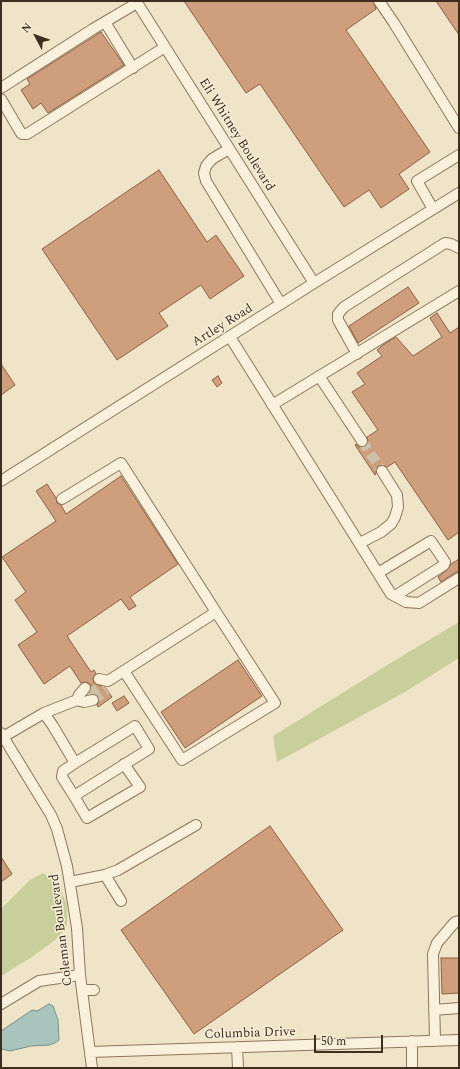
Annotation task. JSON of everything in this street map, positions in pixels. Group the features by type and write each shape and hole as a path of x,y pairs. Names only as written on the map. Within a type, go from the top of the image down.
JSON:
{"street":[{"path":"380,1 459,128"},
{"path":"1,88 137,2"},
{"name":"Eli Whitney Boulevard","path":"137,2 314,283"},
{"path":"105,22 133,68"},
{"path":"1,99 21,133 26,134 165,47"},
{"path":"229,149 212,160 206,166 204,173 206,181 281,304"},
{"path":"433,209 417,181 459,155"},
{"name":"Artley Road","path":"1,481 459,193"},
{"path":"356,354 338,320 338,314 344,307 445,243 459,248"},
{"path":"272,405 459,291"},
{"path":"230,337 391,594 406,602 419,603 459,578"},
{"path":"320,376 362,441"},
{"path":"62,500 121,463 275,703 182,760 124,672"},
{"path":"360,543 381,532 391,524 395,517 398,507 397,496 382,471"},
{"path":"378,573 431,541 445,562 444,564 394,596"},
{"path":"104,684 216,612"},
{"path":"2,735 44,713 76,700 79,695 89,694"},
{"path":"44,713 75,763"},
{"path":"74,796 124,764 149,749 135,726 63,771 62,777 74,796 88,818 140,787 124,764"},
{"name":"Coleman Boulevard","path":"2,735 51,815 57,829 70,882 77,928 80,976 92,1068"},
{"path":"70,882 118,870 196,825"},
{"path":"105,874 121,901"},
{"path":"435,1041 433,954 437,944 455,922 459,921"},
{"path":"1,1004 39,981 80,976"},
{"path":"82,990 94,990"},
{"path":"434,1010 459,1008"},
{"name":"Columbia Drive","path":"90,1052 459,1040"},
{"path":"412,1042 412,1068"},
{"path":"238,1048 238,1068"}],"green space":[{"path":"459,622 459,658 405,692 277,762 273,736"},
{"path":"43,873 57,881 67,905 67,926 55,940 32,957 1,976 1,909 30,880"}],"water":[{"path":"49,1004 53,1006 58,1020 59,1040 49,1045 31,1046 10,1051 1,1049 1,1031 32,1010 37,1011"}],"building":[{"path":"184,1 373,1 376,9 346,30 430,152 399,174 409,189 381,208 369,190 344,207 260,84 246,93"},
{"path":"436,1 459,1 459,35"},
{"path":"101,32 124,65 48,113 41,103 33,109 21,90 30,84 27,79"},
{"path":"159,170 207,242 216,235 244,276 210,299 201,285 159,313 168,326 117,360 42,249"},
{"path":"408,287 419,303 358,343 349,326"},
{"path":"437,313 450,333 459,327 459,532 448,540 395,462 387,467 382,465 378,466 376,468 375,475 355,445 356,444 359,447 366,446 368,441 367,437 378,430 352,392 365,384 357,373 382,356 377,350 396,337 413,356 442,337 430,318"},
{"path":"1,364 15,385 1,395"},
{"path":"218,376 222,383 217,387 212,380"},
{"path":"121,476 178,564 130,597 136,606 129,610 121,599 67,636 91,672 94,670 96,674 93,678 94,683 105,687 112,697 98,707 98,696 95,694 89,694 91,685 87,682 81,683 70,666 44,684 18,645 37,632 15,600 26,592 2,557 56,521 36,491 47,484 56,498 57,503 61,505 66,514"},
{"path":"459,559 459,572 456,572 441,582 438,577 447,570 451,564"},
{"path":"238,660 262,696 185,748 161,712"},
{"path":"124,696 129,703 117,711 112,703"},
{"path":"270,826 343,930 194,1034 121,930"},
{"path":"1,857 12,874 1,882"},
{"path":"441,958 459,958 459,993 442,994"}],"tunnel":[{"path":"362,441 382,471"},
{"path":"89,694 103,685"},
{"path":"93,700 107,690"}]}
